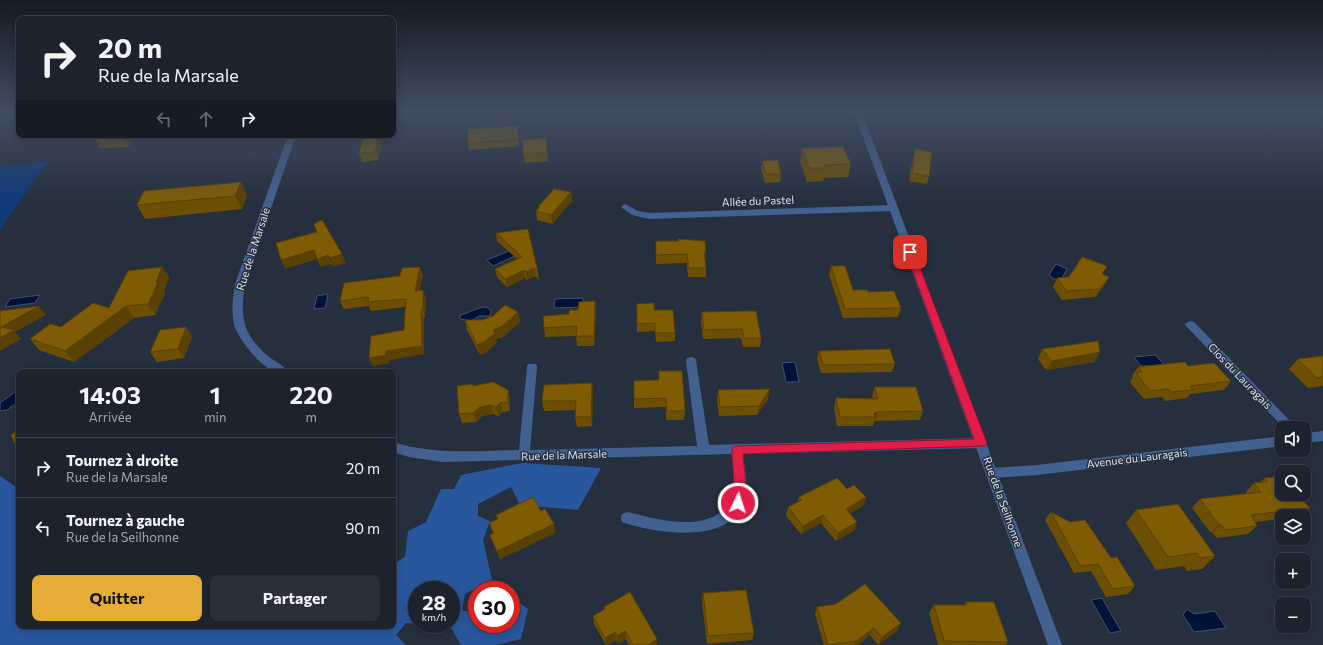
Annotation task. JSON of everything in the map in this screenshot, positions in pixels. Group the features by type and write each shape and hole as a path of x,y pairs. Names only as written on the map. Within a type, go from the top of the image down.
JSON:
{"street":[{"name":"Rue de la Marsale","path":"278,369 255,351 246,340 239,328 236,316 236,302 240,284 290,142"},
{"name":"Rue de la Seilhonne","path":"869,142 1055,645"},
{"name":"Allée du Pastel","path":"625,207 635,213 649,216 893,208"},
{"name":"Clos du Lauragais","path":"1190,324 1283,421"},
{"path":"691,361 704,451"},
{"path":"524,456 532,367"},
{"path":"1311,437 1323,436"},
{"name":"Avenue du Lauragais","path":"992,473 1037,470 1275,442"},
{"name":"Rue de la Marsale","path":"396,448 409,452 443,458 981,443"},
{"path":"627,518 658,525 679,527 716,522 729,514 738,503 740,485 737,450"}],"shaded area":[{"path":"48,161 0,230 0,167"},
{"path":"509,251 519,254 493,266 487,260"},
{"path":"1056,264 1067,269 1061,280 1054,279 1049,275"},
{"path":"328,294 325,308 314,309 317,296"},
{"path":"40,295 35,303 5,307 10,299"},
{"path":"582,298 584,302 581,307 554,308 555,299"},
{"path":"486,307 491,310 490,316 479,316 471,321 460,319 460,315"},
{"path":"1155,355 1163,363 1162,365 1141,366 1134,357"},
{"path":"795,362 799,382 786,382 782,363"},
{"path":"16,391 16,403 7,410 0,411 0,403"},
{"path":"522,463 601,468 578,510 520,505 511,487 478,504 478,516 490,521 483,540 492,580 468,581 468,592 465,594 462,610 468,612 468,633 520,633 520,603 528,609 521,639 496,645 461,645 454,633 460,633 460,581 408,581 408,623 406,623 396,635 406,645 0,645 0,476 16,487 16,629 396,629 396,563 405,557 408,531 426,522 441,489 454,489 461,475"},
{"path":"1102,598 1121,631 1110,633 1091,600"},
{"path":"1187,609 1194,614 1215,611 1226,628 1194,632 1183,615"}],"building":[{"path":"362,142 377,142 375,152 359,153"},
{"path":"523,142 546,142 547,152 523,154"},
{"path":"843,147 851,164 825,165 826,168 810,168 802,148"},
{"path":"915,149 932,152 929,176 912,173"},
{"path":"778,160 781,174 766,174 762,161"},
{"path":"241,182 235,196 137,205 144,191"},
{"path":"554,189 571,192 551,215 536,211 540,207 538,207"},
{"path":"322,220 342,254 330,258 328,255 317,259 314,250 281,260 276,243 317,232 314,224"},
{"path":"528,229 538,272 534,268 526,272 524,270 505,279 495,269 522,257 496,233"},
{"path":"678,239 705,241 706,251 704,252 706,268 689,268 687,254 656,255 656,241 679,241"},
{"path":"1082,257 1107,266 1102,274 1109,277 1100,289 1067,291 1057,278 1069,277"},
{"path":"831,266 845,266 853,290 867,290 868,292 894,291 901,308 845,309"},
{"path":"162,267 156,282 158,282 148,304 126,306 65,351 30,339 50,324 61,327 93,303 109,308 128,271"},
{"path":"420,267 415,291 423,290 423,309 421,309 422,346 386,351 386,355 369,358 371,336 404,330 406,299 368,302 369,297 340,301 344,283 400,276 402,268"},
{"path":"595,301 594,336 576,336 577,326 544,328 543,316 569,314 570,310 578,310 579,302"},
{"path":"654,303 654,310 673,310 675,333 655,333 655,323 637,324 637,304"},
{"path":"505,305 518,312 501,327 493,330 495,333 484,342 477,345 465,320 482,320 493,316"},
{"path":"39,306 1,327 14,330 0,338 0,311"},
{"path":"756,311 761,338 744,338 742,329 704,330 702,312"},
{"path":"186,327 178,349 150,352 160,330"},
{"path":"1098,341 1100,352 1052,361 1042,349"},
{"path":"890,349 895,364 823,365 819,351"},
{"path":"1323,356 1323,377 1317,378 1298,359"},
{"path":"1185,362 1188,366 1214,363 1231,381 1190,386 1193,390 1171,392 1168,389 1150,391 1136,373 1142,372 1138,367"},
{"path":"659,371 682,371 685,411 667,411 666,398 634,399 634,381 659,380"},
{"path":"493,382 508,390 508,402 500,403 496,407 491,405 480,407 473,413 459,414 457,386 473,384 473,386"},
{"path":"592,383 591,417 575,417 576,401 542,401 544,385"},
{"path":"875,387 916,387 923,411 878,412 874,413 875,417 840,417 836,398 878,399"},
{"path":"770,389 759,406 720,407 718,390"},
{"path":"16,431 16,446 11,435"},
{"path":"1275,477 1275,501 1304,501 1310,508 1275,509 1275,512 1251,515 1257,526 1225,530 1221,524 1219,525 1200,499 1261,492 1254,483 1267,482 1265,478"},
{"path":"837,478 847,489 854,485 866,497 846,509 857,522 838,533 823,515 803,526 788,507 802,500 799,497"},
{"path":"533,497 541,511 545,509 554,524 497,551 490,535 494,533 489,523 498,519 496,515"},
{"path":"1178,504 1215,556 1200,558 1197,553 1168,557 1136,510"},
{"path":"1051,512 1070,522 1085,520 1111,558 1117,557 1135,586 1113,589 1098,564 1080,566"},
{"path":"865,584 901,623 882,637 874,628 856,641 828,645 817,607 836,604"},
{"path":"746,590 754,633 708,636 703,593"},
{"path":"630,592 657,639 648,645 633,645 625,631 617,636 615,632 605,638 593,616 605,609 604,607"},
{"path":"966,602 994,602 1008,642 944,641 934,605 967,605"}],"route":[{"path":"738,503 740,485 737,450 981,443 910,252"}]}
